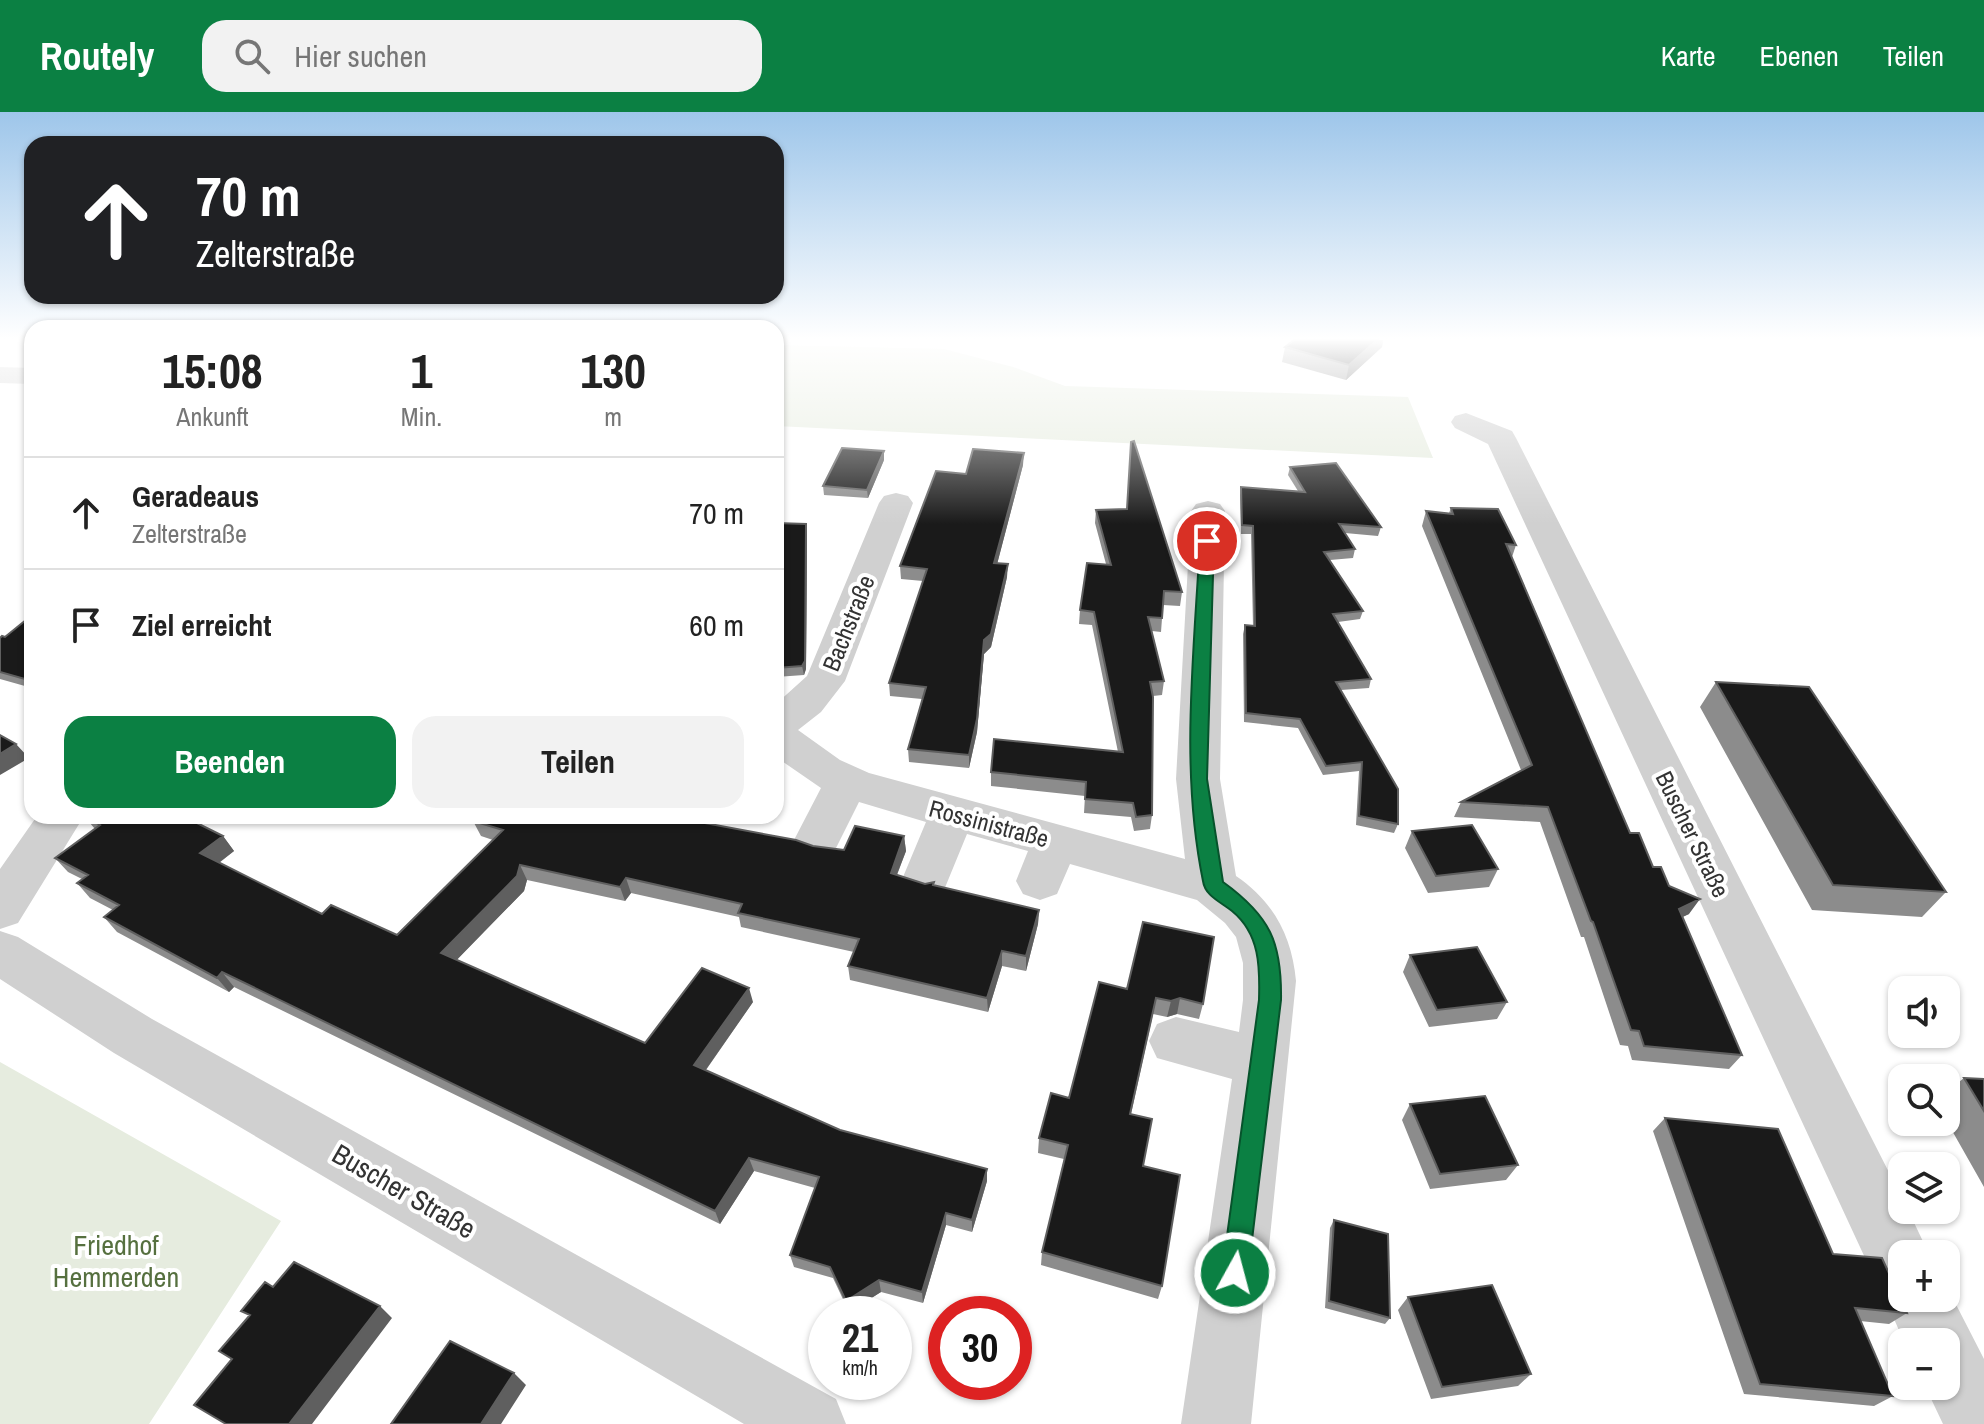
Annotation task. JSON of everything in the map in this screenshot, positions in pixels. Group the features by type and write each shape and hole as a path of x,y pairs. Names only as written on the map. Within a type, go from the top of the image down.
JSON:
{"street":[{"name":"Buscher Straße","path":"1466,422 1501,438 1890,1240"},
{"name":"Bachstraße","path":"784,719 806,702 825,681 896,503"},
{"path":"1208,511 1198,779 1213,886 1242,907 1257,927 1271,963 1270,1000 1216,1424"},
{"name":"Rossinistraße","path":"784,741 824,771 846,782 952,813 1048,861 1213,886"},
{"path":"817,840 846,782"},
{"path":"927,877 952,813"},
{"path":"0,909 56,824"},
{"name":"Buscher Straße","path":"0,952 133,1036 811,1424"},
{"path":"1176,1041 1262,1062"},
{"path":"1960,1384 1979,1424"}],"green space":[{"path":"784,401 1410,401 1433,458 784,426"},
{"name":"Friedhof Hemmerden","path":"0,1062 281,1221 149,1424 0,1424"}],"building":[{"path":"1134,441 1182,592 1164,591 1162,618 1148,617 1164,681 1150,682 1153,697 1152,815 1136,817 1133,803 1085,799 1086,782 991,772 994,739 1123,752 1094,612 1080,610 1087,563 1111,565 1096,510 1127,509 1131,442"},
{"path":"842,448 884,451 867,490 823,486"},
{"path":"973,449 1024,453 994,563 1008,564 991,634 984,640 977,719 969,755 908,749 926,687 889,683 927,569 900,566 936,471 966,474"},
{"path":"1336,463 1381,527 1339,524 1355,549 1324,552 1363,611 1333,614 1371,679 1336,682 1398,789 1398,824 1359,816 1362,762 1326,766 1300,719 1246,713 1245,625 1255,626 1253,526 1242,525 1241,487 1305,492 1290,467"},
{"path":"1451,508 1498,509 1516,545 1506,544 1630,833 1639,833 1653,867 1661,867 1669,886 1700,899 1679,909 1742,1055 1644,1046 1639,1031 1631,1030 1548,807 1461,802 1532,765 1426,511 1453,514"},
{"path":"784,523 806,524 805,661 802,666 784,667"},
{"path":"24,622 24,679 0,672 0,638"},
{"path":"1716,682 1809,687 1946,892 1833,885"},
{"path":"0,735 16,744 0,754"},
{"path":"98,824 199,824 223,836 200,853 322,914 331,905 397,935 503,830 483,824 710,824 844,850 855,826 904,836 891,873 925,884 934,882 933,885 1039,910 1026,956 1002,951 987,998 848,966 859,939 738,913 742,904 626,878 620,887 520,865 517,876 441,953 645,1043 702,968 749,988 694,1065 840,1130 987,1169 972,1220 946,1213 922,1292 879,1280 854,1296 844,1296 830,1267 790,1255 819,1177 749,1158 715,1211 222,972 217,978 104,917 119,905 77,883 88,875 55,858"},
{"path":"1472,825 1498,869 1436,876 1412,831"},
{"path":"1143,922 1214,937 1203,1004 1180,998 1171,1001 1156,998 1130,1114 1152,1119 1143,1166 1180,1175 1162,1286 1042,1252 1068,1145 1039,1138 1051,1093 1069,1098 1099,982 1127,989"},
{"path":"1477,947 1507,1002 1437,1010 1410,955"},
{"path":"1964,1078 1984,1079 1984,1111"},
{"path":"1485,1096 1518,1165 1440,1174 1410,1104"},
{"path":"1665,1118 1778,1129 1833,1254 1882,1258 1888,1271 1888,1311 1855,1308 1888,1384 1888,1396 1760,1384"},
{"path":"1334,1220 1388,1234 1390,1318 1329,1301"},
{"path":"294,1262 380,1306 289,1424 226,1424 194,1405 232,1359 219,1351 250,1315 241,1311 265,1282 273,1287"},
{"path":"1492,1285 1531,1374 1442,1387 1408,1297"},
{"path":"450,1341 514,1373 481,1424 391,1424"}],"route":[{"path":"1207,541 1198,779 1204,832 1213,886 1228,895 1253,920 1262,934 1271,963 1270,1000 1235,1273"}]}
